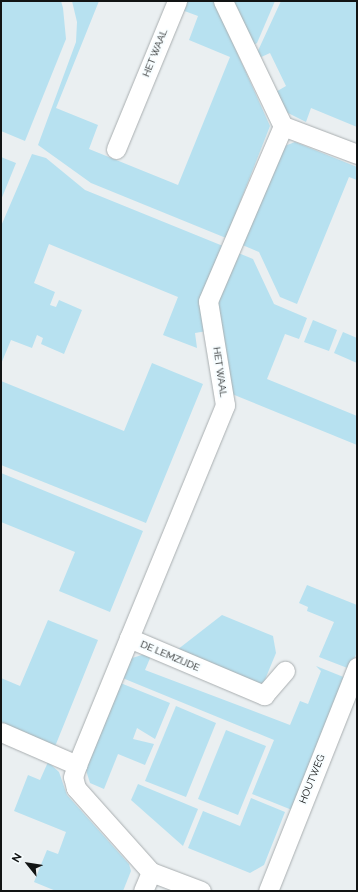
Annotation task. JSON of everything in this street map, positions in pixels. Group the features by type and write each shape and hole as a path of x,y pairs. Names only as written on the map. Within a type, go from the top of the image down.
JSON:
{"street":[{"name":"HET WAAL","path":"116,149 177,1"},
{"path":"223,1 283,126 357,154"},
{"name":"HET WAAL","path":"128,638 225,405 208,301 283,126"},
{"name":"DE LEMZIJDE","path":"201,891 151,872 76,788 73,777 77,765 128,638 264,695 285,671"},
{"name":"HOUTWEG","path":"268,891 357,667"},
{"path":"1,732 77,765"},
{"path":"143,891 151,872"}],"shaded area":[{"path":"1,1 61,1 63,8 66,39 25,141 1,131"},
{"path":"72,1 99,1 56,108 98,125 89,149 178,185 230,57 189,40 198,16 179,9 182,1 214,1 270,126 226,238 91,183 38,145 76,42 77,22"},
{"path":"231,1 275,1 257,43 252,46"},
{"path":"281,1 357,1 357,127 311,108 306,122 284,111 274,93 286,86 270,53 257,59 256,55"},
{"path":"295,142 357,167 357,180 349,177 297,304 280,297 259,252 240,244 282,147"},
{"path":"32,154 46,158 85,190 223,246 207,331 195,333 197,348 163,335 178,297 49,244 34,283 55,292 50,305 56,307 59,300 82,310 64,354 41,344 43,338 37,335 32,348 11,340 1,364 1,226"},
{"path":"1,157 16,163 1,200"},
{"path":"236,252 253,259 274,304 307,318 299,339 285,334 267,379 357,416 357,445 232,394 216,301"},
{"path":"313,320 337,330 329,351 304,342"},
{"path":"343,332 357,338 357,363 334,353"},
{"path":"152,363 203,384 146,523 1,465 1,381 124,431"},
{"path":"1,473 143,531 110,612 59,591 75,552 1,522"},
{"path":"307,585 357,605 357,652 350,669 319,657 334,622 307,611 308,607 299,603"},
{"path":"222,615 273,636 276,653 264,682 260,684 177,650"},
{"path":"48,620 98,640 54,749 1,727 1,678 20,686"},
{"path":"145,654 151,656 145,670 290,725 300,701 308,704 321,671 316,666 346,678 292,810 252,794 274,740 120,677 129,659"},
{"path":"118,682 170,703 155,739 137,728 133,739 154,744 145,765 118,754 104,789 90,783 85,767"},
{"path":"176,706 216,723 186,797 145,781"},
{"path":"226,730 266,746 238,815 198,799"},
{"path":"48,762 59,772 67,795 129,864 131,871 123,891 56,891 34,882 47,850 58,854 66,832 14,811 28,775 40,780"},
{"path":"138,784 198,809 183,846 131,800"},
{"path":"251,798 285,812 264,865 250,873 188,848 203,811 240,826"}]}
